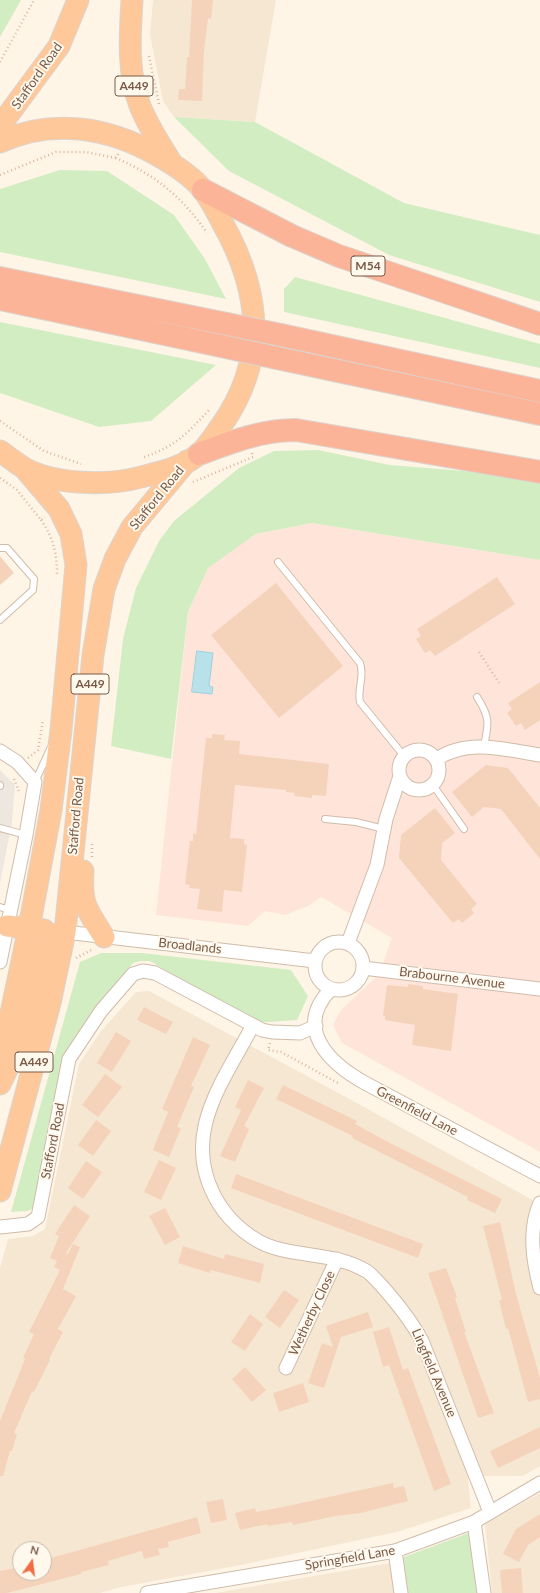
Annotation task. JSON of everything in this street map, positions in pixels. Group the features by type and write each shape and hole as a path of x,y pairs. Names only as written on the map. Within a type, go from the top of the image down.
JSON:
{"highway":[{"name":"Stafford Road","path":"0,126 59,46 78,0"},
{"name":"A449","path":"132,0 130,58 133,82 144,114 172,163"},
{"path":"0,142 24,133 71,127 94,130 124,138 172,163"},
{"name":"Stafford Road","path":"0,1191 50,1003 65,932 92,655 104,589 115,559 132,527 218,430 235,403 250,368 255,342 252,305 246,276 236,247 203,190 172,163"},
{"name":"M54","path":"203,190 292,236 339,256 540,324"},
{"path":"0,278 281,335 540,391"},
{"path":"0,299 540,414"},
{"path":"0,452 25,469 51,478 79,482 111,483 133,480 156,473 248,436 278,430 296,430 540,472"},
{"name":"Stafford Road","path":"0,1065 29,928 51,810 61,730 76,572 74,549 70,534 59,509 25,469"},
{"path":"29,928 38,923 44,915 65,820 81,768"},
{"path":"81,768 85,846 82,891 85,906 104,937"},
{"path":"6,914 29,928 65,932"},
{"path":"0,1084 15,1053 41,955 57,934 65,932"}],"street":[{"path":"437,759 448,751 484,746 540,755"},
{"path":"348,943 377,865 384,829 392,802 400,776 400,762 404,756 414,750 421,749 428,751 437,759 440,766 439,776 433,785 392,802"},
{"path":"0,750 19,765 34,782 26,835 6,914 1,953"},
{"path":"400,776 406,785 418,790"},
{"name":"Broadlands","path":"65,932 315,961"},
{"path":"341,941 348,943 360,953 363,968 358,981 352,986 338,990 331,989 320,981 317,975 315,961 322,949 327,944 341,941"},
{"name":"Brabourne Avenue","path":"363,968 540,988"},
{"name":"Stafford Road","path":"0,1227 28,1224 38,1217 69,1059 101,1011 133,974 143,971 155,973 253,1025"},
{"name":"Greenfield Lane","path":"331,989 323,997 317,1014 316,1026 316,1034 321,1046 331,1060 346,1072 540,1176"},
{"path":"253,1025 272,1032 300,1033 316,1026"},
{"name":"Lingfield Avenue","path":"253,1025 208,1110 201,1148 205,1176 213,1194 226,1216 249,1235 274,1248 337,1259 369,1273 412,1322 422,1341 490,1512"},
{"path":"540,1203 537,1211 532,1244 540,1288"},
{"name":"Wetherby Close","path":"286,1368 337,1259"},
{"name":"Springfield Lane","path":"147,1593 395,1551 474,1522 540,1483"},
{"path":"474,1522 484,1593"},
{"path":"395,1551 401,1593"}],"lane":[{"path":"0,548 8,548 34,579 33,590 0,620"},
{"path":"278,562 360,663 363,670 358,694 360,702 404,756"},
{"path":"477,697 488,715 489,723 484,746"},
{"path":"34,782 50,747 61,730"},
{"path":"433,785 464,829"},
{"path":"325,819 356,822 384,829"},
{"path":"0,828 26,835"}],"path":[{"path":"0,62 34,0"},
{"path":"144,114 160,107 147,48"},
{"path":"116,158 124,138"},
{"path":"0,175 56,152 86,152 116,158 156,178 177,196 193,214 209,236"},
{"path":"0,421 44,451 81,464"},
{"path":"192,482 252,457 248,436"},
{"path":"41,520 51,534 55,553 56,578"},
{"path":"480,652 499,682"},
{"path":"18,802 20,794 13,777 19,765 38,750 44,717"},
{"path":"92,843 92,864"},
{"path":"272,1032 268,1050 281,1052 340,1084 346,1072"}],"shaded area":[{"path":"153,0 276,0 255,122 174,117 163,101 150,35"},
{"path":"312,523 540,560 540,1152 342,1043 333,1025 341,1010 379,974 392,938 321,897 308,906 285,915 265,911 248,926 156,915 188,612 208,568 212,563 256,534"},
{"path":"0,770 15,785 12,822 0,883"},
{"path":"149,991 540,1204 540,1466 523,1476 479,1476 468,1479 471,1508 397,1532 236,1566 121,1587 100,1593 0,1593 0,1268 8,1239 33,1236 45,1229 79,1064 101,1031 136,992"},
{"path":"540,1493 540,1593 492,1593 485,1524"},
{"path":"390,1563 395,1593 216,1593 232,1590"}],"green space":[{"path":"0,0 21,0 0,37"},
{"path":"174,117 255,122 404,203 540,235 540,302 389,255 229,171"},
{"path":"60,170 107,171 174,215 205,259 226,299 0,252 0,189"},
{"path":"295,277 540,344 540,368 284,312 284,289"},
{"path":"0,322 216,365 151,421 99,427 0,393"},
{"path":"318,450 390,465 501,474 540,480 540,560 312,523 256,534 208,568 188,612 171,759 111,746 123,639 136,588 159,541 174,521 239,468 274,451"},
{"path":"101,953 142,953 291,970 308,996 297,1020 254,1023 150,961 133,963 69,1048 38,1205 28,1211 11,1212 80,962"},
{"path":"474,1531 480,1593 406,1593 401,1558"}],"water":[{"path":"197,651 213,653 209,686 213,687 212,694 192,692"}],"building":[{"path":"192,0 213,0 211,19 208,18 204,51 202,101 178,100 179,89 185,89 187,57 189,57"},
{"path":"0,556 14,573 0,585"},
{"path":"497,577 515,604 435,656 430,650 425,653 416,639 421,636 417,629"},
{"path":"276,583 343,666 279,718 211,635"},
{"path":"540,682 540,720 525,730 521,723 516,726 507,713 512,709 508,703"},
{"path":"212,734 225,735 224,740 240,741 239,754 329,764 326,796 312,795 312,798 294,796 295,793 286,792 286,790 235,785 230,838 244,839 244,844 247,845 242,892 224,890 222,912 197,909 200,889 189,888 190,885 185,884 190,841 193,841 193,833 196,834 206,738 212,738"},
{"path":"486,765 508,768 540,808 540,859 501,809 484,807 472,817 452,792"},
{"path":"435,808 455,833 442,843 441,860 477,904 471,909 474,913 462,923 459,919 453,923 399,858 401,835"},
{"path":"408,984 423,986 423,989 458,994 451,1051 412,1045 415,1025 385,1020 385,1016 383,1016 387,985 408,987"},
{"path":"144,1007 173,1022 166,1034 137,1020"},
{"path":"116,1032 131,1041 112,1072 97,1063"},
{"path":"193,1037 210,1045 191,1086 194,1087 177,1127 181,1128 169,1157 153,1150 168,1112 162,1109"},
{"path":"105,1074 122,1087 98,1117 82,1105"},
{"path":"248,1080 264,1088 244,1126 249,1129 235,1162 220,1156 241,1110 235,1107"},
{"path":"283,1085 357,1121 355,1124 390,1143 502,1199 495,1213 467,1200 468,1197 352,1138 353,1136 276,1099"},
{"path":"96,1120 111,1131 93,1156 78,1145"},
{"path":"159,1160 176,1168 161,1200 144,1192"},
{"path":"86,1161 102,1172 83,1199 68,1188"},
{"path":"236,1174 423,1244 418,1258 231,1188"},
{"path":"74,1205 90,1216 66,1253 68,1254 73,1244 80,1247 63,1289 76,1296 58,1329 63,1332 34,1392 32,1391 14,1433 17,1434 12,1451 10,1451 3,1476 0,1476 0,1421 25,1359 23,1358 34,1334 29,1332 60,1270 54,1267 57,1261 50,1258 59,1236 55,1234"},
{"path":"165,1208 180,1237 165,1245 149,1216"},
{"path":"500,1222 516,1294 540,1378 540,1399 528,1402 508,1328 506,1329 499,1300 502,1300 483,1226"},
{"path":"183,1246 224,1259 225,1254 264,1264 260,1283 211,1270 210,1273 178,1263"},
{"path":"446,1268 457,1297 455,1298 466,1332 464,1332 494,1413 478,1418 428,1273"},
{"path":"284,1290 299,1300 280,1328 265,1317"},
{"path":"368,1312 373,1327 341,1337 324,1388 308,1383 322,1343 333,1347 326,1326"},
{"path":"250,1314 263,1324 245,1351 231,1342"},
{"path":"389,1327 403,1370 408,1368 451,1484 434,1491 389,1365 383,1367 373,1332"},
{"path":"245,1367 266,1390 252,1402 232,1379"},
{"path":"303,1383 309,1402 279,1412 273,1393"},
{"path":"540,1427 540,1448 498,1468 490,1451"},
{"path":"393,1483 394,1488 404,1486 408,1501 361,1513 336,1516 293,1525 292,1522 268,1526 267,1524 240,1530 235,1513 255,1508 256,1512 283,1507"},
{"path":"223,1499 227,1520 211,1523 206,1502"},
{"path":"540,1514 540,1537 528,1545 519,1562 503,1554 516,1529"},
{"path":"197,1517 201,1533 168,1542 169,1547 158,1549 160,1555 144,1559 142,1551 108,1561 109,1565 81,1572 81,1574 7,1593 0,1593 0,1571 12,1569 12,1581 52,1581 52,1558"},
{"path":"521,1568 523,1593 502,1593 500,1570"}]}
